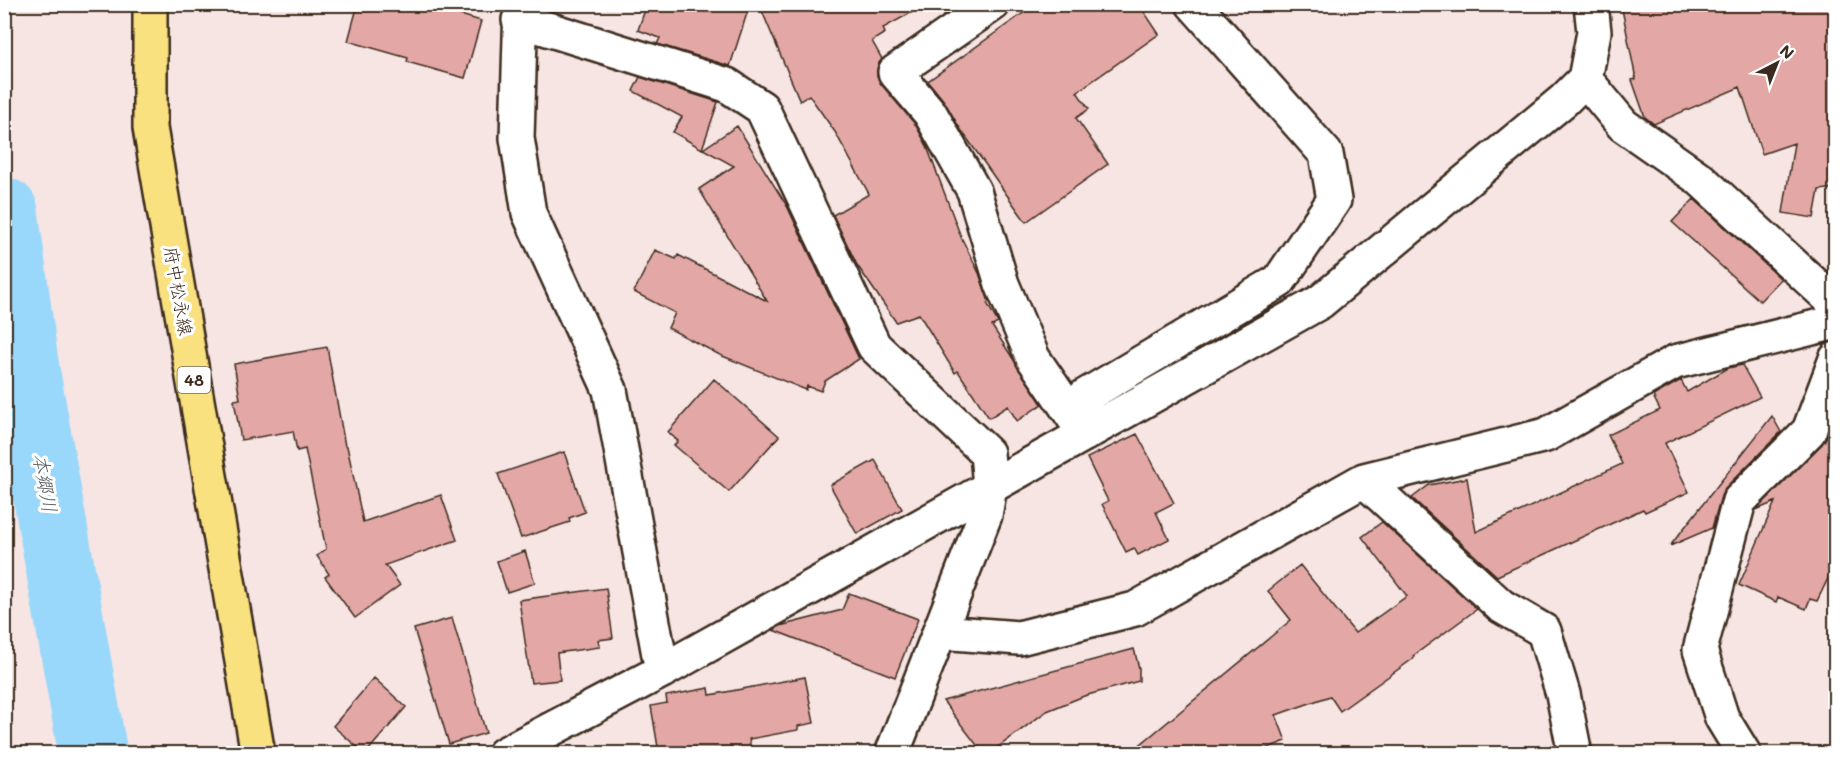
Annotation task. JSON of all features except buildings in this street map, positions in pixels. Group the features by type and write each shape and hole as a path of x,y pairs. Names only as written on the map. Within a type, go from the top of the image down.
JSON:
{"main road":[{"name":"府中松永線","path":"150,4 150,128 258,753"}],"street":[{"path":"993,4 953,16 896,72 930,113 974,192 1002,284 1033,358 1085,434"},
{"path":"1085,434 1085,396 1279,281 1334,200 1326,153 1193,4"},
{"path":"504,753 662,671 1320,302 1564,100 1585,79 1594,32 1591,4"},
{"path":"662,671 610,390 529,213 517,138 520,12 727,85 762,108 874,346 987,453 990,487 985,515 940,632 903,750"},
{"path":"1585,79 1623,125 1700,179 1836,304"},
{"path":"940,632 1019,638 1135,609 1364,480 1546,435 1675,362 1836,321"},
{"path":"1744,753 1722,718 1700,650 1739,501 1809,431 1836,359"},
{"path":"1364,480 1501,606 1544,631 1563,694 1575,753"}],"waterway":[{"name":"本郷川","path":"4,212 24,363 93,754"}]}
